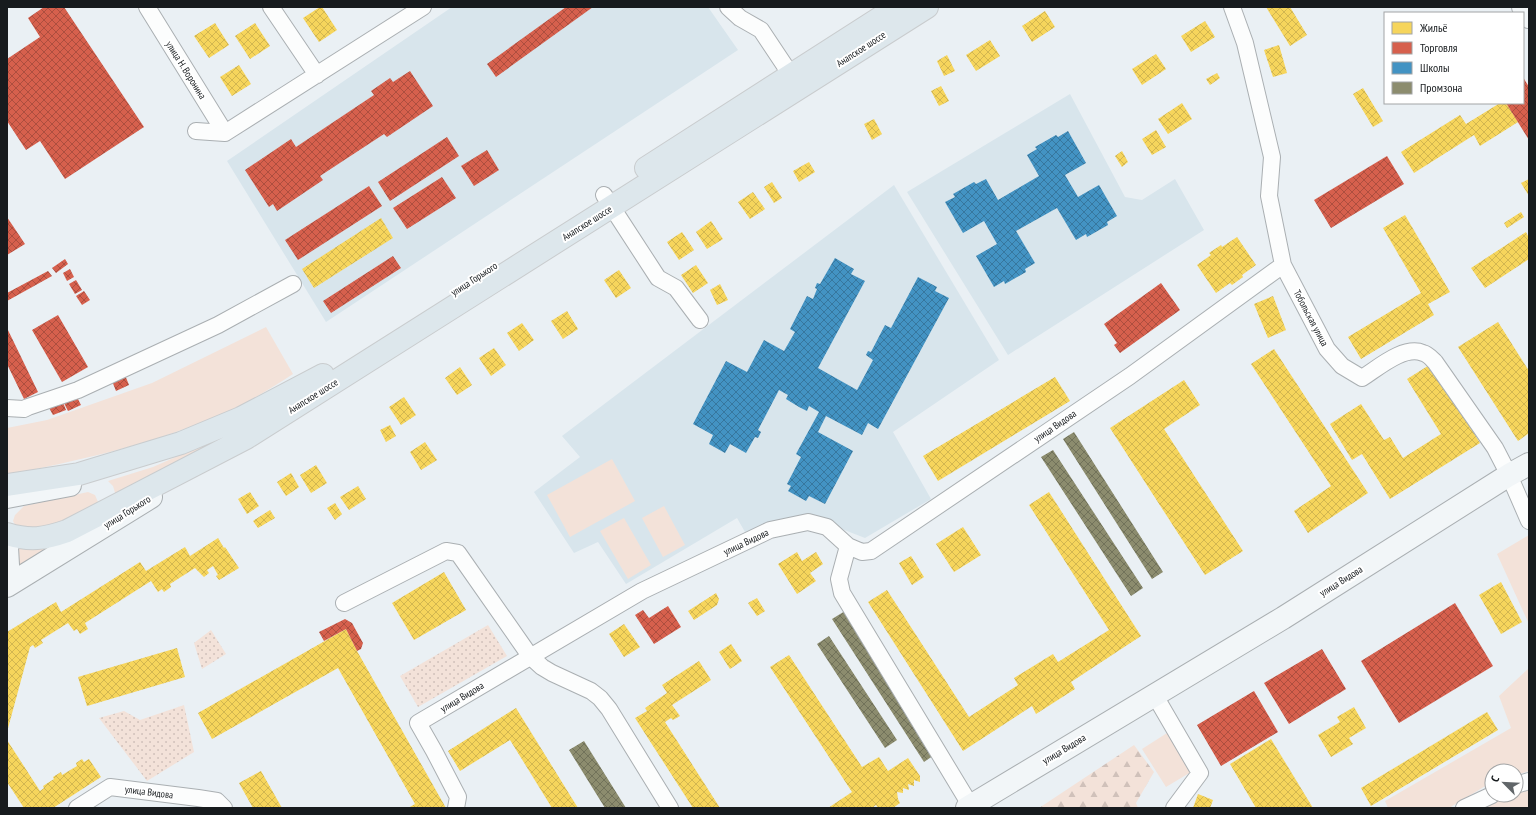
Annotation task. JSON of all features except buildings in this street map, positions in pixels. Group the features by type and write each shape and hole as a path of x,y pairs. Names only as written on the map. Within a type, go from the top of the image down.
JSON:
{"highway":[{"name":"Анапское шоссе","path":"7,534 21,538 47,538 67,531 246,438 609,201 791,75 897,7"},
{"name":"Анапское шоссе","path":"609,201 927,7"},
{"name":"улица Горького","path":"7,485 79,474 181,443 241,418 344,364 366,348 609,201"}],"main road":[{"path":"1523,7 1529,17"},
{"path":"7,498 96,480 179,451 258,418 359,363 366,348"},
{"name":"улица Горького","path":"7,586 246,438"},
{"name":"улица Видова","path":"970,807 1154,694 1283,618 1509,475 1529,464"},
{"path":"7,547 7,571"}],"street":[{"name":"улица Н. Воронина","path":"148,7 225,133"},
{"path":"271,7 317,75"},
{"path":"196,131 225,133 423,7"},
{"path":"728,7 740,18 761,30 791,75"},
{"name":"Тобольская улица","path":"1232,7 1245,43 1272,157 1269,196 1283,265 1328,349 1342,366 1362,378 1403,352 1417,351 1425,353 1436,362 1494,448 1509,475 1529,521"},
{"path":"609,201 658,278 676,288 700,320"},
{"name":"улица Видова","path":"456,808 458,796 418,723 642,591 770,530 808,522 827,527 848,546 862,552 871,551 1130,376 1283,265"},
{"path":"7,408 24,409 78,390 218,325 293,284"},
{"path":"848,546 839,579 842,593 970,807"},
{"path":"344,603 446,551 458,553 530,656 542,667 591,691 600,698 609,709 670,808"},
{"path":"1154,694 1200,773 1174,808"},
{"name":"улица Видова","path":"77,808 110,788 217,801 224,808"},
{"path":"1464,808 1484,798"}],"shaded area":[{"path":"452,7 708,7 738,50 326,322 227,161"},
{"path":"1070,94 1125,197 1142,200 1175,179 1204,230 1008,355 907,192"},
{"path":"894,185 999,360 893,432 931,499 865,538 811,517 745,532 737,518 626,584 598,542 574,553 534,492 580,457 562,436"}],"green space":[{"path":"266,327 293,374 253,399 221,415 185,429 135,445 7,475 7,428 47,420 152,383"},
{"path":"203,445 204,448 116,496 113,486 108,481 153,467"},
{"path":"612,459 635,501 570,537 547,495"},
{"path":"88,492 95,495 98,502 93,509 57,526 17,529 13,521 15,515 24,506"},
{"path":"664,506 685,545 663,557 642,518"},
{"path":"624,518 651,565 628,579 600,531"},
{"path":"1529,535 1529,624 1497,554"},
{"path":"12,547 47,549 10,573"},
{"path":"488,625 507,656 418,707 400,676"},
{"path":"211,630 226,654 202,669 194,643"},
{"path":"1529,668 1529,771 1524,773 1524,763 1484,763 1484,787 1449,808 1388,808 1385,801 1511,728 1499,696"},
{"path":"184,705 194,752 147,781 99,718 124,711 140,720"},
{"path":"1167,733 1191,772 1166,787 1142,749"},
{"path":"1134,745 1154,772 1136,803 1138,808 1039,808"},
{"path":"1529,789 1529,808 1483,808 1493,803 1524,803 1524,790"}]}
